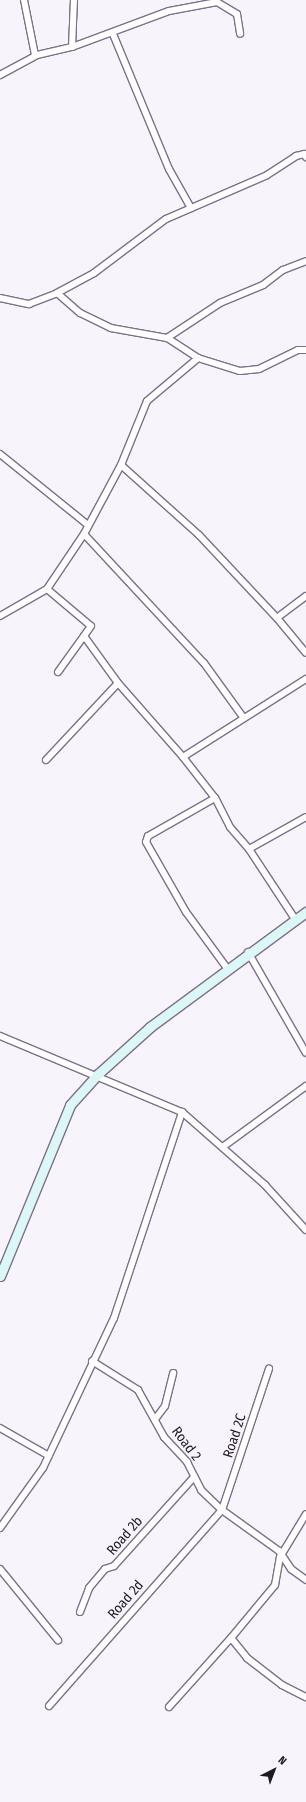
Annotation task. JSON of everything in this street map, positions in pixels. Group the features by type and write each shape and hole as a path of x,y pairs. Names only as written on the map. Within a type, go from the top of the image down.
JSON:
{"street":[{"path":"24,0 35,56"},
{"path":"72,47 74,0"},
{"path":"0,75 35,56 72,47 113,34 169,11 217,2 237,14 240,34"},
{"path":"113,34 169,169 191,208"},
{"path":"0,298 29,304 57,293 94,273 166,219 267,175 296,156 304,154 306,157"},
{"path":"167,338 220,302 263,285 283,270 306,261"},
{"path":"57,293 80,313 111,328 167,338 198,358 240,371 259,369 298,350 306,350"},
{"path":"0,616 47,589 84,534 88,524 121,466 147,401 198,358"},
{"path":"0,454 88,524"},
{"path":"121,466 199,535 277,618 306,653"},
{"path":"84,534 204,663 243,717"},
{"path":"47,589 91,626 58,672"},
{"path":"277,618 306,596"},
{"path":"84,636 118,683 183,757 215,798 230,827 249,850 295,919"},
{"path":"183,757 243,717 306,679"},
{"path":"46,760 118,683"},
{"path":"215,798 148,836 146,842 186,912 227,968"},
{"path":"249,850 306,817"},
{"path":"0,1276 70,1105 98,1074 150,1027 248,952 306,912"},
{"path":"248,952 304,1040 306,1053"},
{"path":"0,1036 98,1074 182,1112 224,1146 306,1230"},
{"path":"224,1146 306,1086"},
{"path":"0,1528 23,1500 49,1456 127,1285 182,1112"},
{"name":"Road 2","path":"92,1362 138,1390 156,1418 164,1437 187,1462 201,1490 222,1510 279,1551 280,1557 306,1580"},
{"name":"Road 2C","path":"222,1510 269,1369"},
{"path":"156,1418 165,1406 173,1373"},
{"path":"0,1428 49,1456"},
{"name":"Road 2b","path":"80,1612 89,1588 105,1569 114,1566 194,1477"},
{"name":"Road 2d","path":"49,1706 222,1510"},
{"path":"168,1707 231,1638 275,1585 280,1557 306,1514"},
{"path":"0,1569 58,1640"},
{"path":"231,1638 247,1658 276,1681 306,1697"}]}
